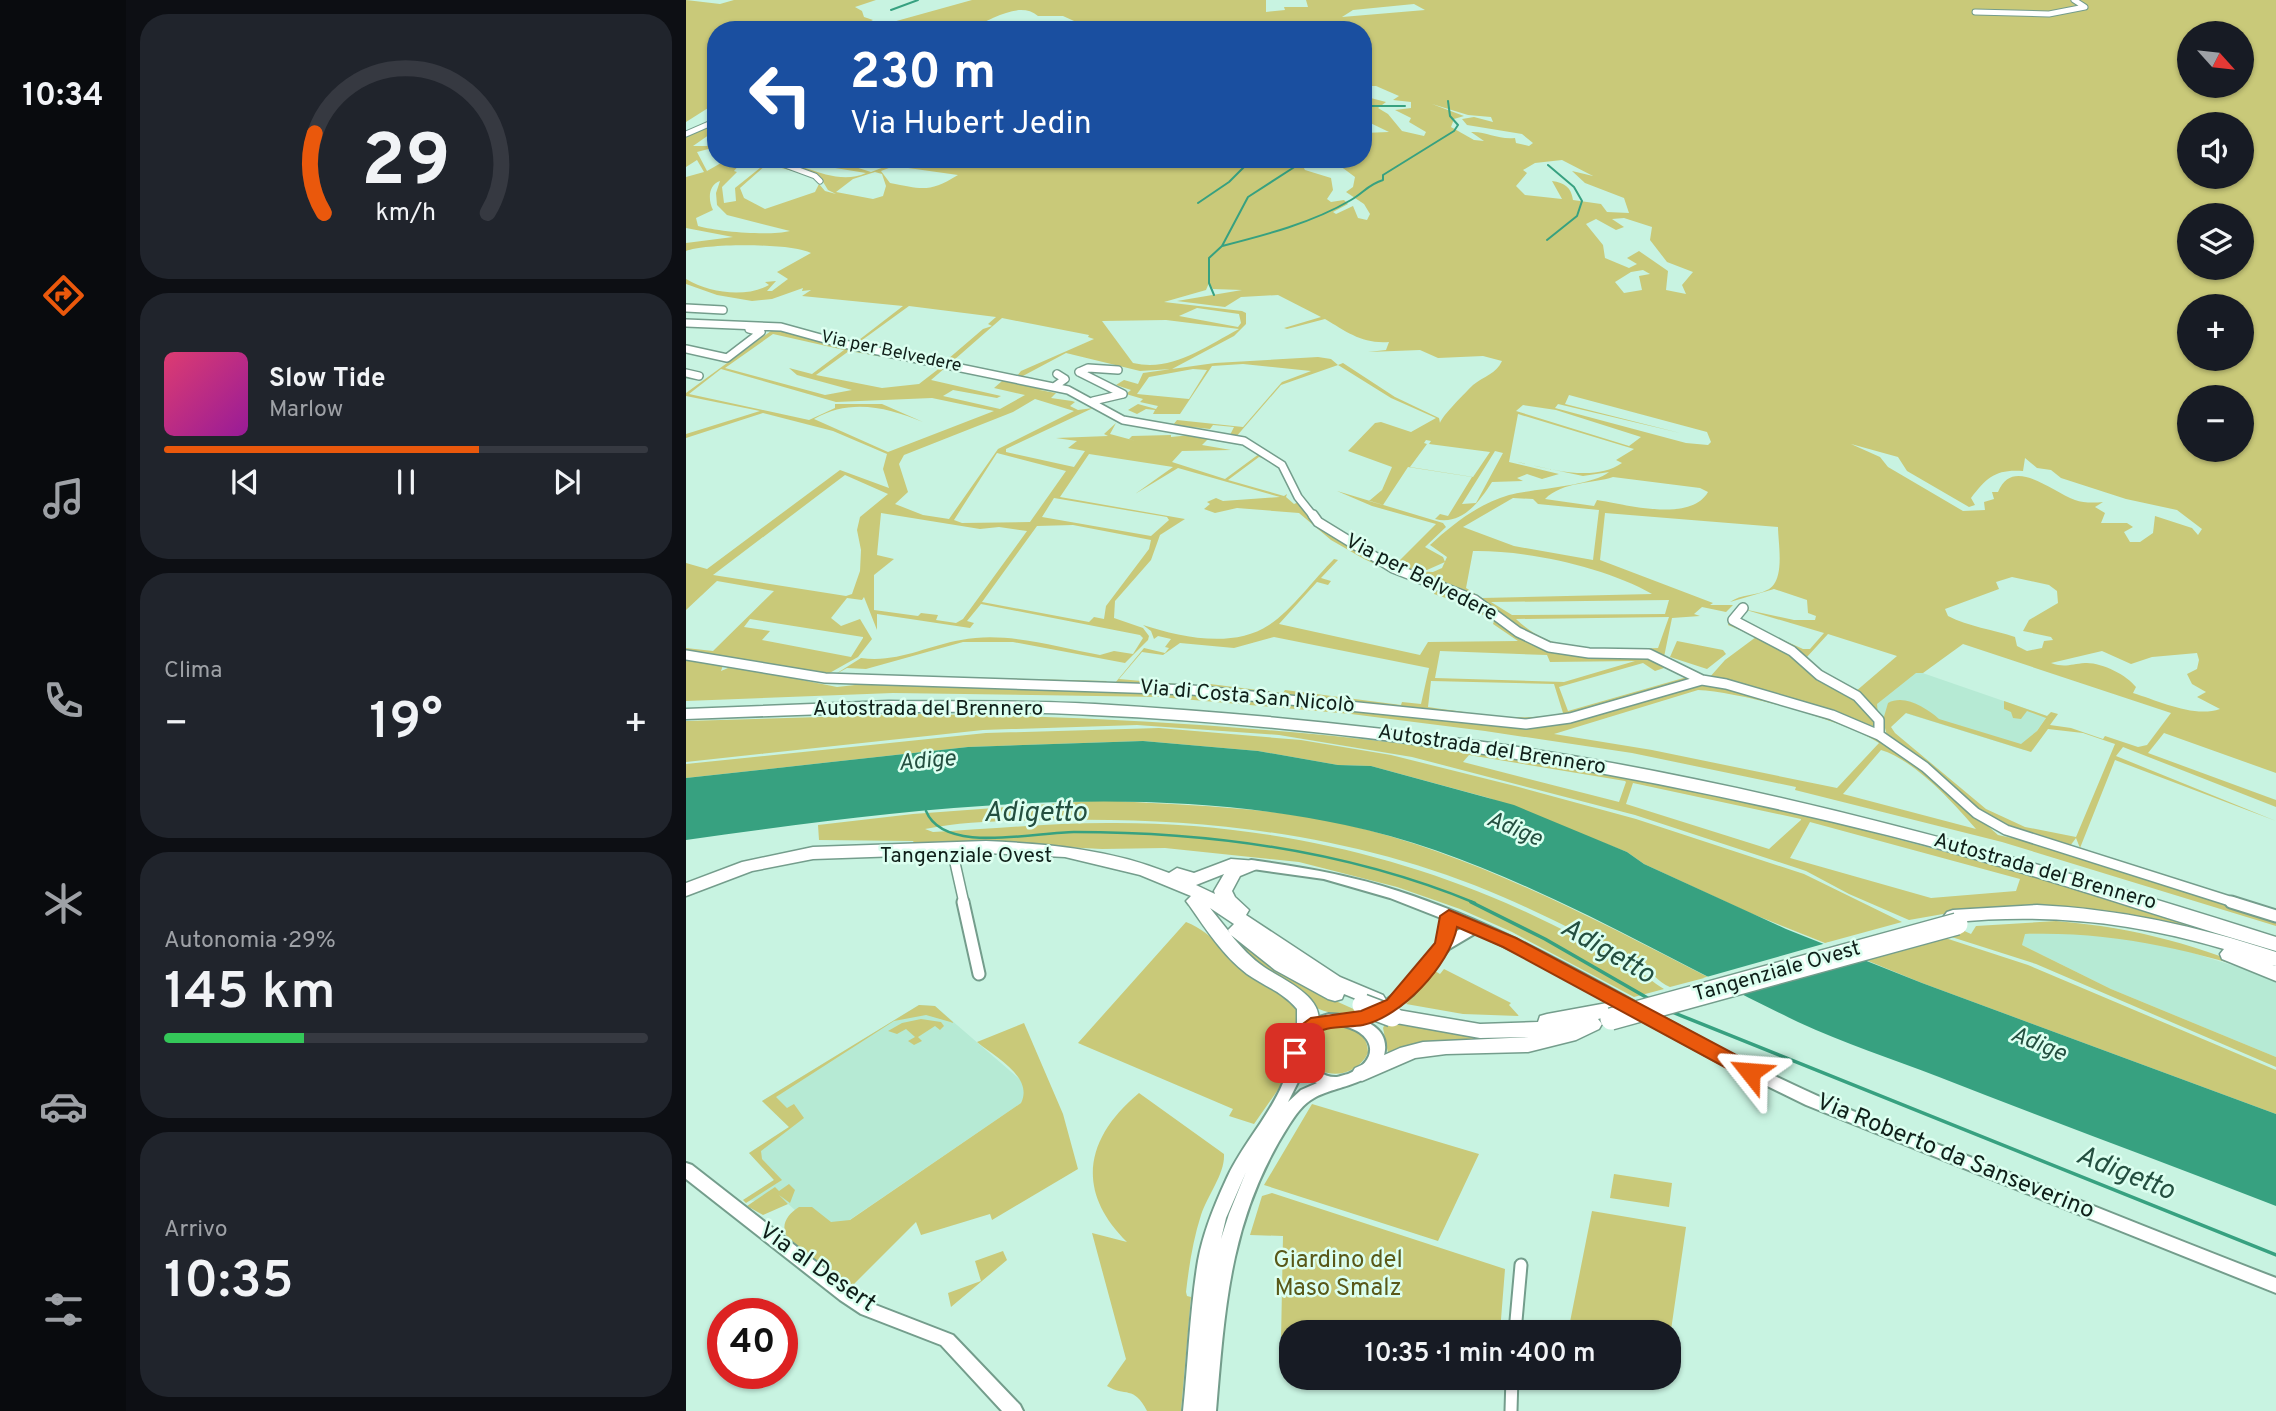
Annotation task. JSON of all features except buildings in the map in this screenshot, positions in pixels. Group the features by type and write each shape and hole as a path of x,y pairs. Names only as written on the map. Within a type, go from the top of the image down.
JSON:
{"highway":[{"name":"Autostrada del Brennero","path":"686,708 924,699 1064,701 1205,708 1351,721 1492,739 1668,770 1813,801 2095,877 2276,934"},
{"name":"Autostrada del Brennero","path":"686,714 923,706 1064,709 1205,715 1486,746 1685,781 1811,808 2080,880 2276,944"},
{"name":"Tangenziale Ovest","path":"812,856 1027,847 1116,861 1170,879 1202,894 1274,945 1333,982 1383,1008"},
{"name":"Tangenziale Ovest","path":"812,856 1035,854 1084,860 1166,886 1195,901 1282,965 1325,990 1443,1027 1500,1032 1537,1031 1603,1018 1955,920 2027,909 2112,915 2217,940 2276,960"},
{"path":"686,893 751,869 812,856"},
{"path":"1116,861 1144,862 1195,878 1231,865 1251,865"},
{"path":"1251,865 1234,872 1223,891 1227,901 1268,932 1274,945"},
{"path":"1195,901 1253,968 1298,997 1305,1005 1309,1019 1307,1030"},
{"name":"Tangenziale Ovest","path":"1955,920 2062,918 2133,927 2210,946 2276,968"},
{"path":"2210,946 2276,974"},
{"path":"1362,1073 1418,1049 1530,1046 1573,1034 1603,1018"}],"street":[{"path":"1975,12 2016,16 2065,14 2085,7 2083,3 2074,0"},
{"path":"686,134 707,125"},
{"path":"794,168 816,176 820,181"},
{"path":"686,308 723,310"},
{"name":"Via per Belvedere","path":"686,323 761,332 727,358 686,349"},
{"name":"Via per Belvedere","path":"686,323 782,327 852,345 1054,387 1093,401 1111,415 1125,420 1253,445 1282,465 1304,506 1332,533 1402,572 1475,600 1540,644 1589,653 1649,654 1702,680"},
{"path":"1093,401 1123,394 1079,372 1088,368 1118,370"},
{"path":"686,373 699,376"},
{"path":"1054,387 1065,379 1057,374"},
{"path":"1743,607 1733,620 1792,651 1819,675 1857,696 1880,720 1879,735"},
{"name":"Via di Costa San Nicolò","path":"686,655 817,678 1192,690 1526,723 1570,718 1702,680"},
{"path":"1702,680 1832,715 1879,735 1925,767 1970,808 1993,824 2276,916"},
{"path":"953,854 979,974"},
{"name":"Via Roberto da Sanseverino","path":"1251,865 1285,868 1359,884 1449,916 1789,1090 2276,1286"},
{"path":"1444,945 1449,916"},
{"path":"1192,1411 1207,1261 1218,1219 1235,1177 1290,1085 1297,1062 1295,1048 1307,1030 1325,1021 1346,1020 1383,1008 1408,991 1444,945 1475,927"},
{"path":"1374,1036 1383,1008"},
{"path":"1208,1411 1221,1269 1231,1224 1247,1183 1290,1110 1302,1097 1318,1087 1362,1073 1376,1058 1378,1047 1374,1036 1363,1025 1346,1020"},
{"path":"1297,1062 1314,1078 1339,1081"},
{"name":"Via al Desert","path":"686,1170 867,1309 947,1340 1014,1411"},
{"path":"1516,1320 1521,1265"},
{"path":"1511,1411 1512,1390"}],"shaded area":[{"path":"1911,669 2047,716 2024,750 1905,713 1883,720 1864,700"},
{"path":"2067,932 2106,935 2174,947 2276,979 2276,1057 2111,989 2022,945 2024,934"},
{"path":"919,1005 935,1006 1023,1082 1025,1094 1021,1103 807,1249 796,1211 787,1203 743,1200 774,1180 749,1153 789,1127 762,1101"}],"green space":[{"path":"686,0 720,4 734,0 876,0 855,7 862,11 864,17 873,20 871,21 707,21 707,109 686,122"},
{"path":"972,0 1266,0 1266,12 1285,10 1284,7 1308,7 1306,0 2276,0 2276,773 2164,733 2148,753 2276,800 2276,807 2123,747 2116,756 2276,821 2115,760 2080,848 2076,838 2070,846 2014,829 1978,811 1887,736 1883,720 1888,703 1908,701 1939,719 2021,744 2037,731 2046,718 2027,711 2021,719 2013,718 2011,712 2004,709 2004,701 2047,716 2051,712 2058,714 2050,725 2071,728 2103,739 2105,736 2138,747 2147,745 2171,713 1963,644 1923,673 1916,673 1877,704 1878,715 1855,692 1897,656 1828,634 1806,658 1736,619 1803,649 1810,649 1824,633 1743,609 1794,620 1815,620 1816,616 1808,613 1807,600 1774,589 1730,602 1763,592 1773,586 1779,571 1778,527 1605,513 1600,560 1713,603 1710,605 1733,605 1726,612 1702,607 1694,614 1700,616 1672,618 1664,657 1565,649 1528,635 1476,597 1410,571 1433,572 1442,568 1447,557 1430,545 1476,509 1509,495 1590,481 1609,472 1583,476 1544,468 1598,472 1622,463 1616,460 1634,449 1518,414 1509,462 1559,474 1542,479 1527,474 1517,478 1523,481 1492,482 1482,497 1476,504 1469,510 1454,519 1445,520 1435,519 1440,514 1448,516 1472,477 1408,467 1383,505 1369,501 1382,490 1392,467 1348,451 1375,423 1381,422 1411,432 1436,418 1391,398 1338,365 1343,363 1395,397 1439,418 1440,423 1473,385 1493,372 1502,361 1483,356 1438,358 1420,350 1368,352 1386,350 1389,342 1363,339 1325,319 1287,329 1284,328 1321,317 1278,295 1241,297 1225,307 1177,301 1242,290 1213,289 1209,283 1206,290 1164,302 1242,311 1246,313 1246,324 1234,336 1172,369 1140,371 1066,353 1021,377 1017,376 1021,371 1094,339 1088,337 1089,335 1002,318 954,360 948,359 983,329 992,326 988,324 996,317 909,306 855,343 903,306 802,296 811,290 802,291 803,288 772,299 752,301 717,295 686,284 686,279 706,288 739,293 760,289 769,285 765,282 776,281 767,291 772,291 788,279 777,272 811,253 786,247 749,245 686,251 686,243 733,237 686,228 686,177 704,172 697,160 686,167 686,135 707,125 707,136 693,146 707,146 707,149 697,152 707,171 712,168 737,168 734,171 737,172 722,187 724,203 736,201 735,188 762,168 740,188 744,198 765,209 815,192 819,184 825,191 836,194 828,190 820,177 796,168 854,177 866,173 835,168 858,168 871,172 889,168 881,171 890,183 925,188 940,185 958,175 908,168 1304,168 1331,178 1333,190 1327,199 1331,202 1344,200 1348,204 1333,212 1336,214 1353,206 1358,218 1367,220 1370,214 1364,204 1346,192 1353,187 1355,177 1343,168 1372,168 1372,133 1389,132 1372,124 1372,98 1386,102 1378,108 1388,114 1402,131 1424,136 1426,132 1409,122 1411,118 1395,110 1411,108 1411,102 1393,100 1399,96 1372,86 1372,21 1074,21 1063,16 1038,16 1022,10 1005,13 986,21 896,21","holes":["1414,4 1425,10 1342,17 1353,10","1432,104 1468,115 1491,117 1493,122 1474,117 1462,119 1467,125 1522,134 1533,143 1529,146 1516,143 1515,138 1471,132 1484,141 1474,140 1451,127 1454,119 1464,116","1562,160 1593,176 1572,171 1585,183 1624,198 1629,213 1607,212 1601,204 1573,200 1569,189 1557,182 1552,181 1562,199 1525,195 1516,186 1527,173 1523,170 1535,163","875,172 882,174 886,186 883,196 873,199 836,192 853,179","720,181 716,193 717,205 727,215 790,231 744,233 698,226 696,218 713,210 710,193 713,186","1624,218 1652,227 1650,240 1667,262 1693,272 1682,285 1686,294 1666,290 1668,271 1639,251 1627,258 1637,264 1629,268 1605,258 1603,245 1586,224 1596,219 1616,230 1624,227 1612,219","1643,270 1650,274 1639,276 1642,290 1624,293 1615,282 1631,272","1197,308 1239,314 1241,323 1238,327 1179,316","1166,320 1239,329 1200,350 1161,364 1133,363 1102,321","1569,395 1707,432 1711,442 1708,445 1686,443 1555,408 1558,404 1680,433 1565,404","1523,405 1556,410 1641,437 1629,446 1516,411","1426,440 1431,441 1429,444 1490,452 1473,477 1410,467 1427,444 1424,443","1851,444 1898,457 1907,471 1969,507 1975,505 1971,498 1993,476 2006,471 2023,471 2025,458 2037,468 2051,470 2061,478 2126,499 2177,510 2202,529 2198,535 2192,528 2155,516 2153,533 2140,542 2130,542 2124,532 2133,527 2127,523 2101,523 2105,513 2095,507 2103,502 2075,500 2022,476 2013,477 2005,482 1998,492 1992,492 1994,499 1984,502 1985,510 1963,511 1888,467 1880,457","1495,451 1503,453 1476,503 1462,504","1613,477 1700,488 1708,492 1699,502 1686,507 1654,509 1597,500 1594,506 1545,499 1560,489","1513,498 1533,499 1538,504 1599,510 1593,560 1514,546 1463,527","1473,551 1517,554 1589,568 1652,594 1482,598 1466,588","2012,577 2049,585 2057,591 2058,603 2029,620 2023,631 2051,637 2053,640 2044,641 2042,648 2027,651 2017,646 2015,637 1964,623 1948,616 1945,609 1999,589 1996,582","1669,600 1665,614 1512,615 1491,602","1669,617 1658,648 1601,650 1548,640 1516,619","2102,651 2131,664 2152,657 2197,653 2197,669 2187,674 2192,684 2206,692 2197,697 2220,709 2188,710 2133,693 2136,687 2132,682 2106,667 2091,663 2051,663","1906,713 2031,752 2048,729 2083,733 2115,744 2076,837 2025,827 1986,809 1891,727"]},
{"path":"775,328 1056,391 1039,390 1056,393 1051,398 1075,402 1070,406 1078,410 1093,408 1006,449 1006,452 1074,467 1085,451 1068,448 1077,441 1056,438 1108,436 1104,434 1116,423 1110,434 1136,441 1129,439 1132,436 1191,435 1221,440 1207,440 1202,445 1231,450 1182,451 1172,462 1225,479 1259,454 1269,460 1259,457 1228,480 1284,496 1287,494 1286,497 1294,504 1299,502 1330,533 1475,603 1536,647 1638,654 1697,677 1578,713 1536,721 1115,683 1144,648 1165,653 1169,648 1165,647 1171,639 1158,636 1154,639 1151,631 1143,625 1190,637 1206,638 1223,639 1255,632 1286,611 1334,559 1338,560 1321,578 1331,581 1328,585 1317,582 1279,624 1420,655 1428,642 1518,641 1493,624 1494,621 1488,620 1489,617 1473,611 1475,608 1434,594 1435,591 1364,559 1331,540 1299,513 1237,508 1215,513 1204,509 1210,504 1207,502 1216,498 1223,501 1280,497 1178,468 1135,494 1173,467 1089,454 1060,497 1185,519 1160,535 1151,560 1115,601 1114,618 1143,628 1149,636 1148,640 1125,663 1013,642 963,642 866,669 847,668 836,674 1107,681 1105,683 834,675 861,658 900,656 961,640 996,637 1100,655 1114,651 1133,654 1143,638 1140,635 981,604 967,621 974,623 970,628 877,614 877,630 864,597 862,600 847,598 831,618 841,626 860,619 872,639 858,657 826,675 686,652 686,648 713,651 774,591 717,581 686,610 686,563 707,569 840,470 889,488 883,469 887,454 833,431 763,413 686,438 686,434 760,411 686,396 686,393","holes":["773,334 844,350 812,374 789,368 797,375 852,390 825,395 725,368","849,351 941,367 919,384 882,388 816,375","945,368 1002,381 994,388 1025,395 1000,409 943,396 953,390 997,398 1001,396 931,380","721,369 836,402 932,398 994,411 888,452 814,419 841,408 868,407 896,412 923,422 882,404 835,404 835,408 809,420 689,394","1035,399 1074,411 998,449 949,519 923,515 895,504 908,492 899,464 904,455 1013,412","997,453 1066,471 1030,522 962,523 954,520","845,475 888,494 860,517 857,530 861,550 860,571 852,594 846,596 713,575","1054,498 1167,517 1169,520 1151,536 1042,517","881,513 980,529 999,527 1027,531 963,619 956,623 936,620 938,615 921,613 918,616 874,610 874,575 894,559 877,555","1073,525 1151,540 1149,549 1106,606 1104,619 1094,617 1089,622 982,602 1037,526","750,619 863,637 851,657 762,640 770,631 744,627","1274,637 1429,668 1421,704 1402,702 1401,705 1285,690 1283,693 1202,683 1199,686 1119,679 1142,652 1163,655 1180,643 1234,648","1440,651 1547,655 1550,662 1635,661 1564,682 1435,678","1643,663 1655,671 1667,667 1687,677 1568,711 1559,687","1431,681 1554,684 1563,713 1530,717 1496,716 1428,707"]},
{"path":"1318,357 1331,359 1338,365 1281,385 1235,438 1229,437 1234,427 1213,425 1210,429 1173,425 1177,420 1243,427 1282,382 1311,371 1243,364 1212,366 1180,414 1153,414 1155,410 1146,409 1137,414 1128,410 1138,404 1156,409 1158,406 1140,402 1143,399 1126,394 1131,390 1116,385 1124,380 1138,384 1143,373 1215,363","holes":["1193,369 1207,370 1189,399 1137,394 1149,377"]},
{"path":"1296,489 1321,521 1396,564 1436,524 1372,506 1337,491 1443,523 1446,527 1425,547 1443,557 1445,562 1427,570 1401,570 1320,522"},
{"path":"1729,621 1789,652 1835,682 1855,698 1869,715 1876,730 1871,725 1867,727 1709,678 1725,660 1756,637 1728,625"},
{"path":"1677,641 1723,650 1726,654 1707,669 1670,657"},
{"path":"686,658 723,665 721,671 728,668 747,669 837,687 882,682 1133,689 1522,727 1697,685 1719,685 1832,717 1879,738 1913,760 1998,835 2040,844 2276,920 2276,926 2002,842 1795,790 1796,787 1632,753 1485,731 1351,714 1160,697 893,693 686,701","holes":["1698,690 1739,696 1791,709 1842,725 1879,743 1837,788 1652,750 1554,734","1881,750 1906,762 1919,772 1945,795 1976,829 1843,794"]},
{"path":"920,714 1080,718 1240,728 1478,753 1649,782 1830,822 2099,896 2276,951 2276,956 2188,928 2074,907 1983,907 1909,920 1849,894 1806,871 1635,815 1412,757 1279,735 1137,725 983,730 686,762 686,721","holes":["1469,755 1625,781 1626,782 1619,802 1463,762","1633,783 1801,820 1769,849 1626,804","1810,822 2020,879 2016,891 1931,898 1790,858"]},
{"path":"1159,728 1301,740 1391,755 1515,786 1636,819 1804,874 1902,922 1825,943 1750,913 1644,864 1627,852 1489,798 1371,766 1338,765 1258,751 1143,741 968,747 686,778 686,764 986,733"},
{"path":"1105,800 1288,814 1348,825 1395,838 1442,853 1532,890 1708,977 1670,987 1641,965 1503,897 1450,876 1395,859 1284,834 1171,822 1114,820 991,822 925,829 933,832 1064,824 1159,824 1210,827 1311,842 1410,868 1506,903 1634,967 1664,989 1634,997 1512,932 1460,909 1397,887 1299,862 1165,848 1102,849 1007,844 917,847 913,841 819,840 818,825 913,814"},
{"path":"2056,921 2115,928 2168,940 2276,977 2214,958 2121,939 2025,934 2022,945 2111,989 2276,1057 2276,1067 2036,964 1939,933 1960,929 1971,934 1976,926"},
{"path":"1186,922 1206,933 1248,974 1286,999 1300,1014 1298,1026 1285,1049 1286,1066 1282,1084 1254,1124 1229,1116 1233,1109 1078,1043"},
{"path":"1226,930 1309,989 1358,1011 1341,1014 1322,1010 1304,1001 1251,958"},
{"path":"1933,934 2028,965 2276,1070 2276,1114 1856,956"},
{"path":"1444,969 1511,1003 1509,1005 1519,1016 1463,1014 1406,1004 1435,971 1440,974"},
{"path":"919,1005 935,1006 954,1023 926,1015 894,1021 776,1097 787,1108 794,1104 804,1118 761,1151 762,1159 782,1180 746,1203 743,1200 774,1180 749,1153 789,1127 762,1101"},
{"path":"921,1019 941,1022 944,1026 940,1030 935,1026 918,1037 922,1041 914,1045 908,1041 915,1037 906,1029 897,1034 888,1031 902,1023"},
{"path":"1387,1020 1453,1034 1551,1034 1389,1058 1383,1028"},
{"path":"1024,1023 1063,1114 1078,1169 992,1220 990,1214 921,1235 916,1222 850,1288 787,1237 784,1228 786,1220 799,1207 812,1207 831,1222 850,1220 1021,1103 1024,1094 1018,1076 977,1042"},
{"path":"1337,1026 1359,1033 1366,1041 1368,1053 1356,1067 1332,1074 1308,1063 1305,1047 1317,1032"},
{"path":"1139,1093 1224,1154 1219,1177 1201,1215 1190,1263 1186,1292 1187,1296 1191,1297 1181,1411 1147,1411 1138,1398 1107,1386 1126,1359 1092,1233 1127,1242 1110,1223 1099,1204 1093,1165 1107,1128"},
{"path":"1312,1104 1479,1154 1438,1241 1264,1185"},
{"path":"1614,1174 1672,1183 1669,1207 1610,1198"},
{"path":"789,1184 795,1190 790,1203 779,1195 788,1204 763,1215 747,1206 775,1187 779,1191"},
{"name":"Giardino del Maso Smalz","path":"1272,1193 1505,1269 1501,1320 1281,1320 1283,1236 1250,1235 1262,1196"},
{"path":"1592,1211 1686,1227 1672,1320 1570,1320"},
{"path":"1003,1251 1007,1260 951,1307 948,1293 981,1281 975,1261"}],"water":[{"name":"Adige","path":"1143,741 1258,751 1338,765 1371,766 1514,805 1627,852 1644,864 1786,929 1922,983 2276,1114 2276,1206 1815,1030 1577,910 1462,860 1404,840 1345,825 1264,811 1181,804 1099,802 932,810 686,840 686,778 968,747"}],"pier":[{"path":"1830,942 1862,954 1728,990 1703,978"}],"waterway":[{"path":"891,10 918,0"},
{"path":"1222,246 1304,222 1336,208 1383,180 1383,175 1454,131 1458,125 1450,116 1448,101"},
{"path":"1372,106 1405,106"},
{"path":"1547,240 1577,216 1582,201 1574,187 1548,165"},
{"path":"1198,203 1229,182 1243,168"},
{"path":"1222,246 1248,197 1293,168"},
{"path":"1214,295 1209,283 1209,258 1222,246"},
{"name":"Adigetto","path":"926,811 936,825 951,833 970,837 1015,837 1074,832 1125,833 1278,848 1378,870 1475,903"},
{"name":"Adigetto","path":"1471,902 1545,939 1651,1000"},
{"name":"Adigetto","path":"1672,1012 2276,1255"}],"route":[{"path":"1295,1053 1303,1034 1318,1023 1363,1017 1386,1010 1394,1004 1408,991 1444,945 1449,916 1510,943 1750,1072"}]}
